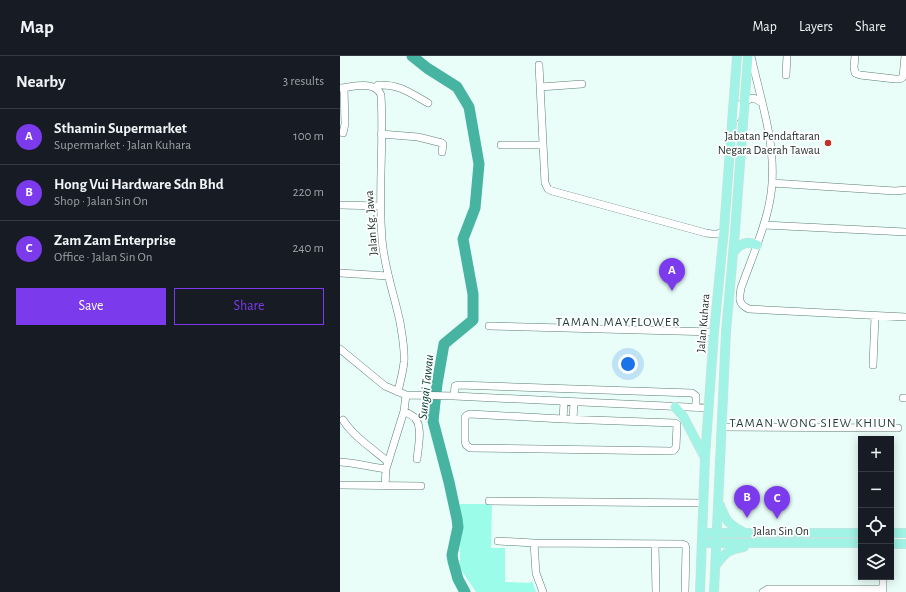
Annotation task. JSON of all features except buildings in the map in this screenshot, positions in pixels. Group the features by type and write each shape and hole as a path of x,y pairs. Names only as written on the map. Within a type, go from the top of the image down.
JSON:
{"main road":[{"name":"Jalan Kuhara","path":"700,592 708,408 724,230 737,56"},
{"name":"Jalan Kuhara","path":"714,592 728,306 749,56"},
{"path":"733,253 737,248 747,242 757,245"},
{"path":"708,408 714,407 717,400 719,380 724,377"},
{"path":"677,407 705,457"},
{"path":"718,502 725,518 731,526 744,533"},
{"name":"Jalan Sin On","path":"702,533 858,533"},
{"path":"894,533 906,533"},
{"name":"Jalan Sin On","path":"702,543 858,543"},
{"path":"715,566 724,554 733,549 765,543"},
{"path":"894,544 906,544"}],"street":[{"path":"749,56 768,131 771,148 772,184 769,207 741,288 740,302 749,309 906,317"},
{"path":"786,75 787,56"},
{"path":"855,56 855,73 860,75 900,79 903,77 905,56"},
{"path":"539,65 545,183 548,189 706,233 718,234 724,230"},
{"path":"540,87 582,84"},
{"path":"343,133 345,124 342,88 369,86 375,88 378,85 400,87 428,103"},
{"name":"Jalan Kg. Jawa","path":"375,88 381,95 380,206 382,239 388,276 402,332 404,348 404,361 398,392"},
{"path":"732,130 739,106 745,101 753,98 762,103"},
{"path":"381,134 418,137 442,143 444,144 442,152"},
{"path":"501,145 543,145"},
{"path":"772,184 895,191 906,190"},
{"path":"340,205 380,206"},
{"path":"764,225 906,232"},
{"path":"340,273 388,276"},
{"path":"873,365 875,316"},
{"path":"489,326 714,332"},
{"path":"340,349 385,386 406,395 708,408"},
{"path":"454,396 455,386 459,385 679,393 695,394 696,408"},
{"path":"526,387 526,400"},
{"path":"677,407 679,393"},
{"path":"386,486 387,466 404,411 406,395"},
{"path":"564,402 564,419"},
{"path":"573,420 574,402"},
{"path":"404,411 414,417 418,422 419,432 416,459"},
{"path":"470,414 564,419 675,423 677,424 676,447 672,451 470,448 466,445 465,441 465,417 470,414"},
{"path":"343,420 347,426 387,466"},
{"path":"722,427 898,428"},
{"path":"340,462 356,463 370,467 387,466"},
{"path":"340,486 421,486"},
{"path":"489,502 704,503"},
{"path":"498,541 534,543 682,544 685,545 686,548 684,592"},
{"path":"534,543 536,573 543,592"},
{"path":"655,544 656,592"},
{"path":"763,592 768,589 817,591 883,590"}],"green space":[{"path":"460,504 492,504 491,548 505,548 505,582 530,583 532,581 536,592 476,592 460,568"}],"waterway":[{"name":"Sungai Tawau","path":"412,56 427,68 457,87 469,107 479,164 475,208 463,239 473,294 473,320 444,344 437,384 433,421 457,519 458,527 452,555 453,561 458,579 465,592"}],"place":[{"name":"Jabatan Pendaftaran Negara Daerah Tawau","path":"828,143"},
{"name":"Sthamin Supermarket","path":"672,291"},
{"name":"Hong Vui Hardware Sdn Bhd","path":"747,518"},
{"name":"Zam Zam Enterprise","path":"777,519"}],"district":[{"name":"TAMAN MAYFLOWER","path":"618,321"},
{"name":"TAMAN WONG SIEW KHIUN","path":"813,422"}]}
